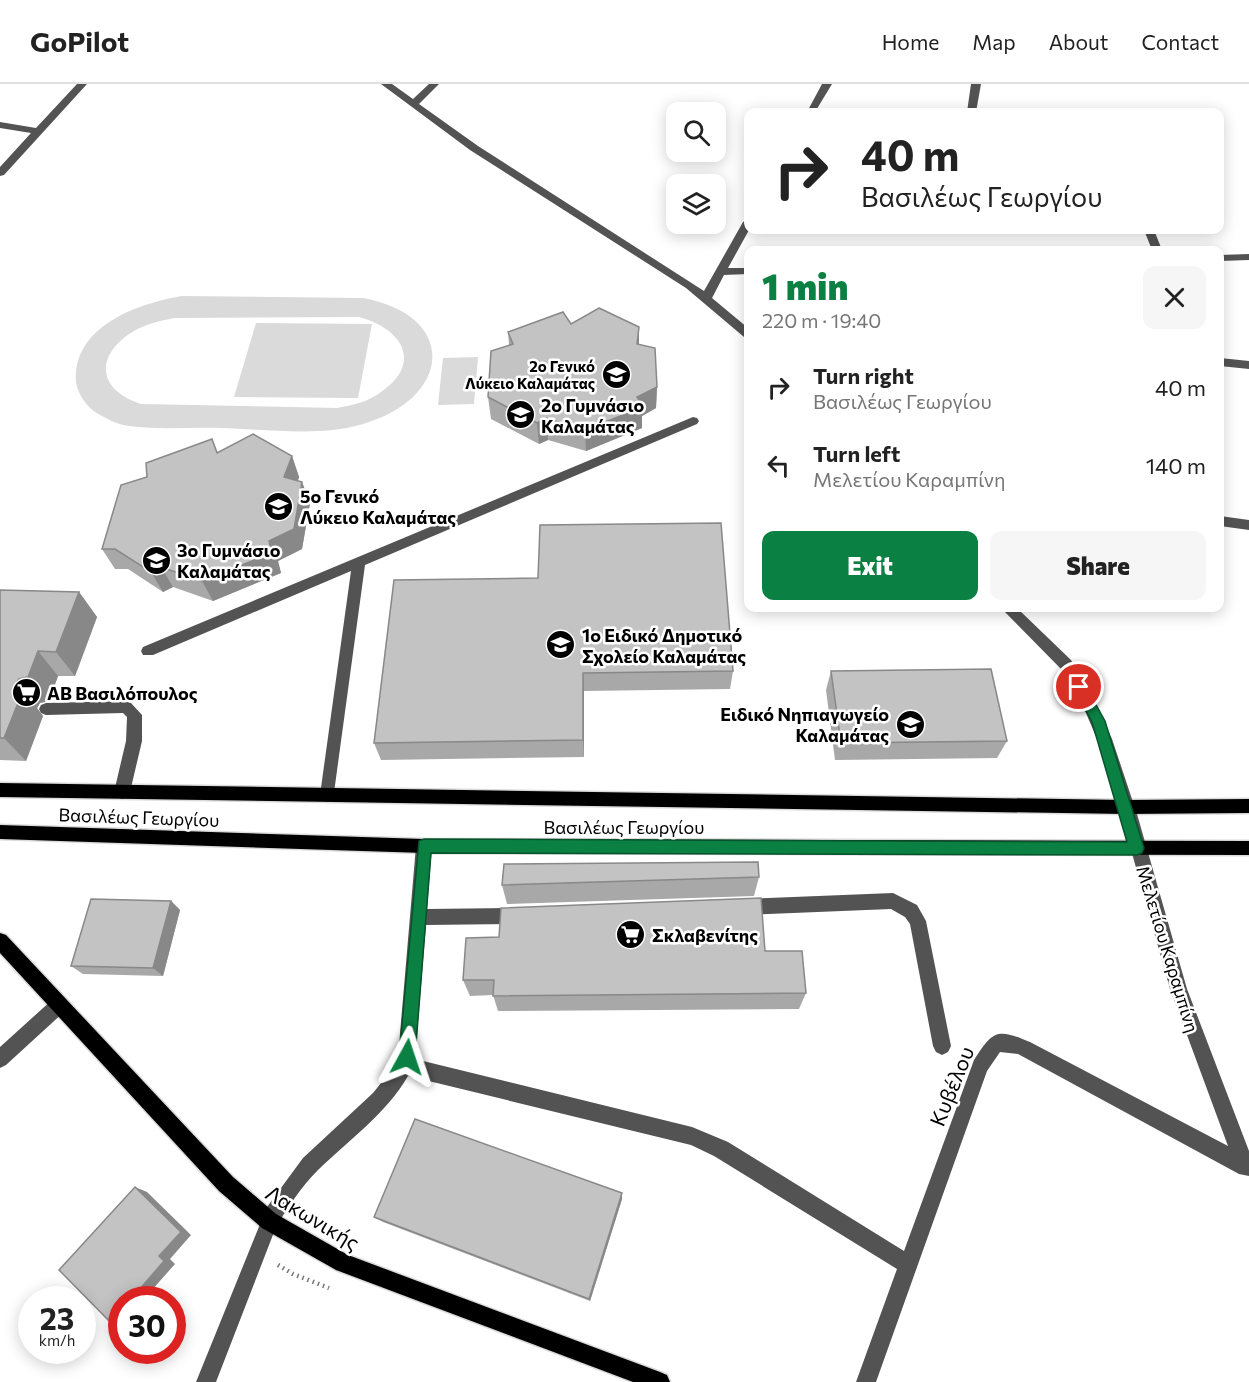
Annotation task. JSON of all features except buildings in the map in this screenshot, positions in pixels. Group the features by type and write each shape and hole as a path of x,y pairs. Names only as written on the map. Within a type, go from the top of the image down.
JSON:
{"main road":[{"name":"Βασιλέως Γεωργίου","path":"0,790 1125,807 1249,806"},
{"name":"Βασιλέως Γεωργίου","path":"0,832 424,846 1249,848"},
{"name":"Λακωνικής","path":"0,941 226,1184 269,1221 342,1263 660,1382"}],"street":[{"path":"0,173 37,130 82,84"},
{"path":"386,84 474,148 707,297 744,330"},
{"path":"413,104 434,84"},
{"path":"813,108 827,84"},
{"path":"973,108 976,84"},
{"path":"0,125 37,130"},
{"path":"707,297 744,229"},
{"path":"1224,258 1249,256"},
{"path":"720,272 744,271"},
{"path":"1224,363 1249,366"},
{"path":"147,651 693,421"},
{"path":"1224,522 1249,525"},
{"path":"328,795 359,561"},
{"name":"Μελετίου Καραμπίνη","path":"1012,612 1070,670 1098,721 1173,974 1198,1046 1248,1169"},
{"path":"46,708 126,707 135,715 134,741 122,792"},
{"path":"206,1382 269,1221 286,1194 308,1167 375,1102 405,1066 424,846"},
{"path":"729,908 893,902 912,911 918,921 942,1046"},
{"path":"419,917 542,915"},
{"path":"0,1059 59,1005"},
{"name":"Κυβέλου","path":"866,1382 980,1066 994,1043 1003,1041 1024,1048 1248,1169"},
{"path":"405,1066 692,1136 721,1149 908,1265"}],"shaded area":[{"path":"182,296 363,298 393,307 415,321 428,337 432,356 429,375 417,393 397,409 369,422 334,430 151,428 125,425 95,412 80,395 76,384 80,356 88,341 115,318 131,310","holes":["359,317 386,329 402,347 404,358 402,369 394,381 381,392 360,403 337,408 141,404 126,398 116,390 109,381 106,371 107,361 121,340 143,326 174,318"]},
{"path":"256,323 372,324 358,398 234,397"},
{"path":"478,357 474,404 438,405 443,358"}],"place":[{"name":"2ο Γενικό Λύκειο Καλαμάτας","path":"616,375"},
{"name":"2ο Γυμνάσιο Καλαμάτας","path":"520,415"},
{"name":"5ο Γενικό Λύκειο Καλαμάτας","path":"279,506"},
{"name":"3ο Γυμνάσιο Καλαμάτας","path":"156,560"},
{"name":"1ο Ειδικό Δημοτικό Σχολείο Καλαμάτας","path":"561,645"},
{"name":"ΑΒ Βασιλόπουλος","path":"26,693"},
{"name":"Ειδικό Νηπιαγωγείο Καλαμάτας","path":"910,724"},
{"name":"Σκλαβενίτης","path":"631,935"}],"route":[{"path":"407,1057 424,846 1137,848 1098,721 1079,687"}]}
